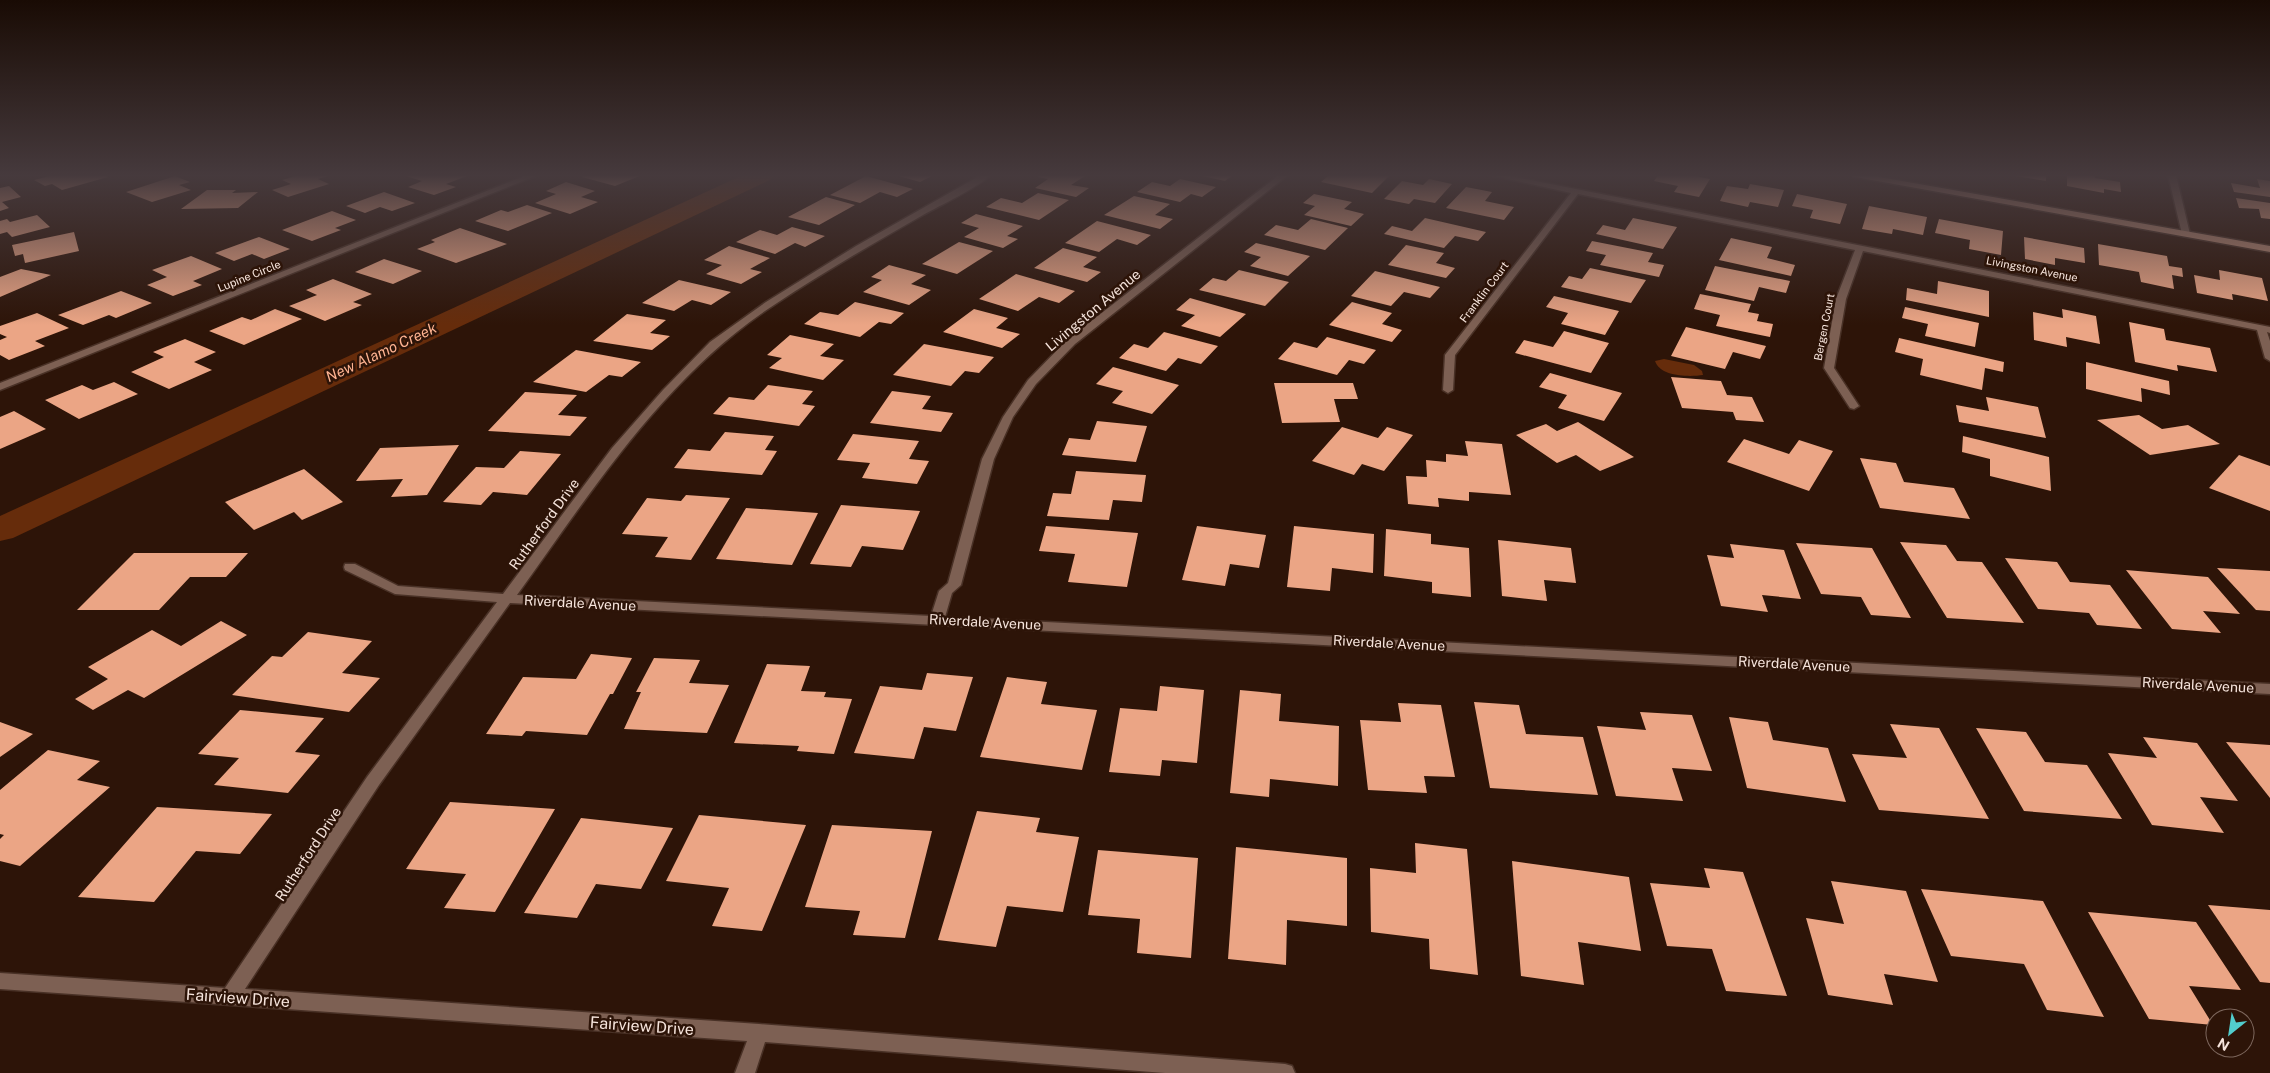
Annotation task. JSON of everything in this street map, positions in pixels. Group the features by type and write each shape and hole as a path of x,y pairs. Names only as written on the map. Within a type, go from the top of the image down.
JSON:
{"main road":[{"path":"2136,225 2270,248"}],"street":[{"name":"Lupine Circle","path":"0,387 408,225"},
{"name":"Rutherford Drive","path":"229,998 272,936 373,781 509,599 616,450 714,344 769,304 842,258 900,225"},
{"name":"Livingston Avenue","path":"937,620 946,591 954,585 988,459 1008,418 1032,382 1071,342 1220,225"},
{"name":"Franklin Court","path":"1448,390 1450,355 1550,225"},
{"name":"Livingston Avenue","path":"1746,225 2266,329"},
{"path":"2184,225 2186,234"},
{"name":"Bergen Court","path":"1854,406 1829,368 1841,299 1860,248"},
{"path":"2266,329 2270,358"},
{"name":"Riverdale Avenue","path":"350,567 395,590 509,599 2270,689"},
{"name":"Fairview Drive","path":"0,981 759,1033 1285,1073"},
{"path":"746,1073 759,1033"}],"shaded area":[{"path":"1664,359 1694,365 1702,371 1703,375 1683,376 1669,373 1658,366 1655,361"}],"building":[{"path":"0,225 48,225 50,227 12,237 7,232 0,234"},
{"path":"295,225 343,225 335,228 341,230 312,241 282,230"},
{"path":"488,225 522,225 508,231"},
{"path":"968,225 1023,226 1007,236 1018,239 1003,248 964,237 979,228"},
{"path":"1091,225 1113,225 1151,235 1137,245 1117,239 1099,252 1065,243"},
{"path":"1144,225 1165,225 1160,229"},
{"path":"1276,225 1298,230 1304,225 1336,225 1348,228 1325,250 1264,235"},
{"path":"1418,225 1456,225 1486,232 1478,241 1455,236 1444,248 1384,234 1392,226 1412,231"},
{"path":"1603,225 1625,230 1628,225 1668,225 1677,227 1663,249 1596,234"},
{"path":"1863,225 1925,225 1923,235 1893,229 1892,234 1862,229"},
{"path":"1937,225 1971,225 2003,231 2001,255 1969,249 1970,240 1935,233"},
{"path":"792,227 825,236 805,247 795,243 775,254 736,242 760,230 777,235"},
{"path":"460,228 507,244 456,263 417,249 435,242 431,240"},
{"path":"74,232 79,251 25,263 23,254 15,256 12,245"},
{"path":"259,237 290,249 264,259 252,254 234,261 215,253"},
{"path":"2024,237 2084,248 2085,263 2055,258 2055,265 2025,259"},
{"path":"1731,238 1772,247 1767,258 1795,265 1791,276 1719,260"},
{"path":"1592,241 1653,253 1648,262 1664,265 1659,277 1600,265 1606,255 1586,251"},
{"path":"959,242 993,251 957,274 922,264"},
{"path":"1256,243 1310,256 1288,276 1250,266 1261,257 1244,252"},
{"path":"2098,244 2167,256 2169,266 2182,268 2183,277 2172,275 2174,289 2141,282 2139,272 2099,265"},
{"path":"1406,245 1444,253 1436,263 1455,268 1446,278 1388,265"},
{"path":"729,246 770,258 750,269 762,272 741,284 706,274 722,265 704,260"},
{"path":"1063,248 1097,257 1083,267 1101,272 1087,282 1034,268"},
{"path":"191,256 222,269 193,281 202,285 173,296 147,285 167,277 152,270"},
{"path":"384,259 422,271 393,284 355,272"},
{"path":"889,265 926,275 911,284 931,290 909,305 863,292 882,280 871,277"},
{"path":"1715,266 1790,281 1786,293 1759,287 1754,301 1705,290"},
{"path":"1590,268 1646,280 1631,303 1561,287 1569,276 1582,279"},
{"path":"21,269 51,275 0,297 0,277"},
{"path":"1239,270 1289,282 1265,306 1199,290 1213,278 1226,281"},
{"path":"2219,270 2262,278 2268,301 2232,294 2233,300 2197,293 2194,275 2220,280"},
{"path":"1375,271 1440,287 1430,298 1404,292 1391,306 1351,296"},
{"path":"1016,274 1075,291 1059,303 1039,297 1018,311 979,299"},
{"path":"333,279 372,294 353,302 362,305 325,321 289,306 317,295 306,290"},
{"path":"679,280 731,292 711,305 692,300 674,311 642,303"},
{"path":"1938,281 1989,291 1989,317 1906,300 1907,288 1937,294"},
{"path":"121,291 152,303 116,318 109,315 83,325 58,315"},
{"path":"1700,294 1751,304 1748,312 1759,314 1757,321 1773,324 1770,337 1716,326 1720,315 1694,309"},
{"path":"1554,296 1619,311 1605,335 1561,324 1568,313 1546,307"},
{"path":"1190,298 1246,314 1220,337 1181,326 1195,315 1176,310"},
{"path":"855,302 904,313 891,324 879,322 860,337 804,324 820,312 838,315"},
{"path":"1352,302 1392,313 1382,324 1402,330 1392,342 1329,325"},
{"path":"1905,307 1979,323 1975,347 1925,336 1928,324 1902,318"},
{"path":"275,309 302,319 244,345 209,331 242,317 251,320"},
{"path":"974,309 1008,318 996,328 1020,334 1002,348 943,332"},
{"path":"2062,309 2096,316 2100,344 2066,337 2067,347 2034,340 2033,312 2063,318"},
{"path":"37,313 69,328 35,341 45,346 9,360 0,355 0,340 7,337 0,334 0,326"},
{"path":"627,314 666,320 650,333 670,336 652,350 593,341"},
{"path":"2129,322 2164,329 2166,340 2210,348 2217,372 2177,365 2178,371 2135,362"},
{"path":"1686,327 1766,346 1760,359 1733,352 1725,369 1671,356"},
{"path":"1564,331 1609,343 1591,373 1515,353 1524,340 1553,347"},
{"path":"1164,332 1218,346 1201,364 1178,358 1166,371 1119,358 1134,344 1148,348"},
{"path":"790,335 834,344 820,356 844,360 823,380 769,368 782,358 767,355"},
{"path":"1327,337 1376,350 1364,364 1349,360 1337,375 1278,359 1294,342 1317,348"},
{"path":"1899,338 2004,362 2003,372 1985,368 1982,390 1920,375 1923,359 1895,352"},
{"path":"185,339 216,352 194,362 212,370 169,389 131,372 164,357 153,352"},
{"path":"924,344 994,357 979,373 965,371 951,386 893,375"},
{"path":"576,350 641,362 622,377 609,375 586,392 533,382"},
{"path":"2086,362 2169,381 2170,395 2141,388 2142,402 2086,389"},
{"path":"1113,367 1179,385 1152,414 1112,403 1123,391 1096,384"},
{"path":"1550,373 1622,393 1604,421 1558,408 1567,395 1539,387"},
{"path":"1671,377 1721,381 1727,395 1752,397 1764,422 1736,420 1733,412 1682,408"},
{"path":"114,382 138,394 79,419 45,400 82,385 93,390"},
{"path":"1274,383 1353,383 1358,399 1334,399 1340,422 1282,423"},
{"path":"768,385 813,391 802,404 815,406 799,426 713,414 729,397 754,400"},
{"path":"892,391 931,396 922,409 953,413 941,432 870,423"},
{"path":"525,392 577,395 558,415 587,417 570,436 488,431"},
{"path":"1986,397 2038,407 2046,438 1959,422 1956,405 1989,411"},
{"path":"14,411 46,429 0,449 0,417"},
{"path":"2139,415 2162,429 2188,425 2220,444 2150,455 2097,420"},
{"path":"1097,421 1147,426 1136,462 1062,455 1069,438 1090,440"},
{"path":"1578,422 1634,457 1600,471 1576,455 1557,463 1516,435 1546,424 1557,431"},
{"path":"1342,427 1378,438 1387,427 1413,435 1384,471 1362,464 1354,475 1312,461"},
{"path":"725,432 774,436 765,450 777,451 762,475 674,468 688,449 710,451"},
{"path":"853,434 919,441 909,459 929,461 917,484 862,478 870,463 837,460"},
{"path":"1963,436 2049,457 2051,491 1990,476 1990,459 1962,452"},
{"path":"1744,439 1789,454 1799,440 1833,451 1809,491 1727,462"},
{"path":"1465,441 1502,444 1511,495 1469,492 1469,501 1438,498 1439,507 1408,504 1406,476 1427,477 1426,460 1446,462 1446,454 1468,456"},
{"path":"459,445 427,495 391,497 403,479 356,481 380,448"},
{"path":"520,451 561,454 527,495 493,492 481,505 443,502 476,467 504,468"},
{"path":"2239,455 2270,466 2270,511 2209,488"},
{"path":"1860,458 1896,463 1904,482 1954,488 1970,519 1880,508"},
{"path":"304,469 343,502 302,520 294,512 254,530 225,502"},
{"path":"1076,471 1146,475 1142,502 1113,500 1109,520 1047,516 1053,493 1071,494"},
{"path":"686,495 730,498 691,560 655,557 668,537 622,534 647,498 681,501"},
{"path":"841,505 920,511 903,550 862,546 851,567 810,564"},
{"path":"746,508 818,513 792,565 716,559"},
{"path":"1046,526 1138,533 1127,587 1068,582 1075,554 1039,551"},
{"path":"1197,526 1266,535 1259,568 1230,564 1225,586 1182,580"},
{"path":"1294,526 1374,534 1373,573 1332,568 1330,591 1287,587"},
{"path":"1386,529 1431,534 1431,544 1469,548 1471,597 1432,593 1432,582 1384,576"},
{"path":"1498,540 1571,548 1576,583 1544,580 1547,601 1502,596"},
{"path":"1900,542 1946,545 1957,561 1982,562 2024,623 1947,618"},
{"path":"1796,543 1872,548 1911,618 1871,615 1861,597 1821,594"},
{"path":"1730,544 1784,550 1801,599 1762,595 1768,612 1721,606 1707,555 1734,558"},
{"path":"134,553 248,553 226,577 190,577 159,610 77,610"},
{"path":"2005,558 2057,562 2070,582 2110,585 2142,629 2097,625 2089,613 2038,609"},
{"path":"2217,568 2270,571 2270,611 2256,610"},
{"path":"2126,570 2208,577 2240,614 2203,611 2221,633 2172,629"},
{"path":"221,621 247,635 144,698 128,690 93,710 75,699 108,679 88,667 152,630 181,646"},
{"path":"308,632 372,641 342,673 380,678 349,712 232,695 272,656 282,657"},
{"path":"591,654 632,658 613,694 610,694 587,735 526,731 522,736 486,734 523,677 576,679"},
{"path":"654,658 700,660 689,683 729,685 707,733 624,729 641,692 636,692"},
{"path":"767,664 810,666 801,691 826,692 824,697 852,699 834,754 797,751 799,746 734,743"},
{"path":"927,673 973,677 956,731 924,727 914,759 854,753 880,686 922,690"},
{"path":"1007,677 1047,682 1041,704 1097,710 1082,770 980,757"},
{"path":"1160,686 1204,690 1197,763 1162,760 1160,776 1109,772 1120,708 1157,711"},
{"path":"1240,690 1281,694 1279,721 1339,726 1338,786 1270,779 1269,797 1230,793"},
{"path":"1474,702 1519,705 1526,734 1583,737 1598,795 1490,788"},
{"path":"1398,703 1441,705 1455,777 1424,776 1427,793 1368,790 1360,720 1401,722"},
{"path":"240,710 324,718 295,752 320,755 288,793 214,785 239,758 198,754"},
{"path":"1640,712 1692,715 1712,771 1672,768 1683,801 1616,796 1597,726 1646,730"},
{"path":"1729,717 1768,722 1773,740 1828,748 1846,802 1747,788"},
{"path":"0,722 33,734 0,757"},
{"path":"1890,724 1939,728 1989,819 1879,810 1852,754 1907,758"},
{"path":"1976,728 2026,732 2045,762 2087,765 2122,819 2024,811"},
{"path":"2143,737 2197,743 2238,801 2200,797 2224,833 2152,825 2108,753 2157,758"},
{"path":"2226,742 2270,745 2270,798"},
{"path":"48,750 100,761 77,780 110,787 20,866 0,861 0,839 4,835 0,834 0,790"},
{"path":"450,802 555,809 495,912 444,908 466,874 406,869"},
{"path":"157,807 272,814 240,854 196,851 154,902 78,897"},
{"path":"977,811 1040,818 1036,832 1079,837 1063,912 1007,906 996,947 938,940"},
{"path":"699,815 806,825 762,931 712,926 729,888 666,881"},
{"path":"581,818 673,828 641,889 596,884 577,918 524,913"},
{"path":"832,825 932,831 905,938 853,935 860,911 805,907"},
{"path":"1415,843 1467,849 1478,975 1430,969 1429,939 1371,932 1370,868 1416,873"},
{"path":"1236,847 1347,858 1347,926 1287,920 1286,965 1228,959"},
{"path":"1098,850 1198,858 1191,958 1137,953 1140,919 1088,915"},
{"path":"1512,861 1629,877 1641,951 1578,942 1584,985 1521,976"},
{"path":"1704,868 1743,872 1787,996 1726,991 1712,949 1667,946 1650,883 1710,888"},
{"path":"1831,881 1906,891 1938,982 1884,974 1893,1005 1828,995 1806,918 1844,924"},
{"path":"1921,889 2043,901 2104,1017 2047,1010 2024,964 1951,956"},
{"path":"2208,905 2270,910 2270,983 2260,982"},
{"path":"2088,912 2196,922 2241,990 2189,986 2205,1012 2205,1024 2149,1019"}],"waterway":[{"name":"New Alamo Creek","path":"0,530 655,225"}]}
